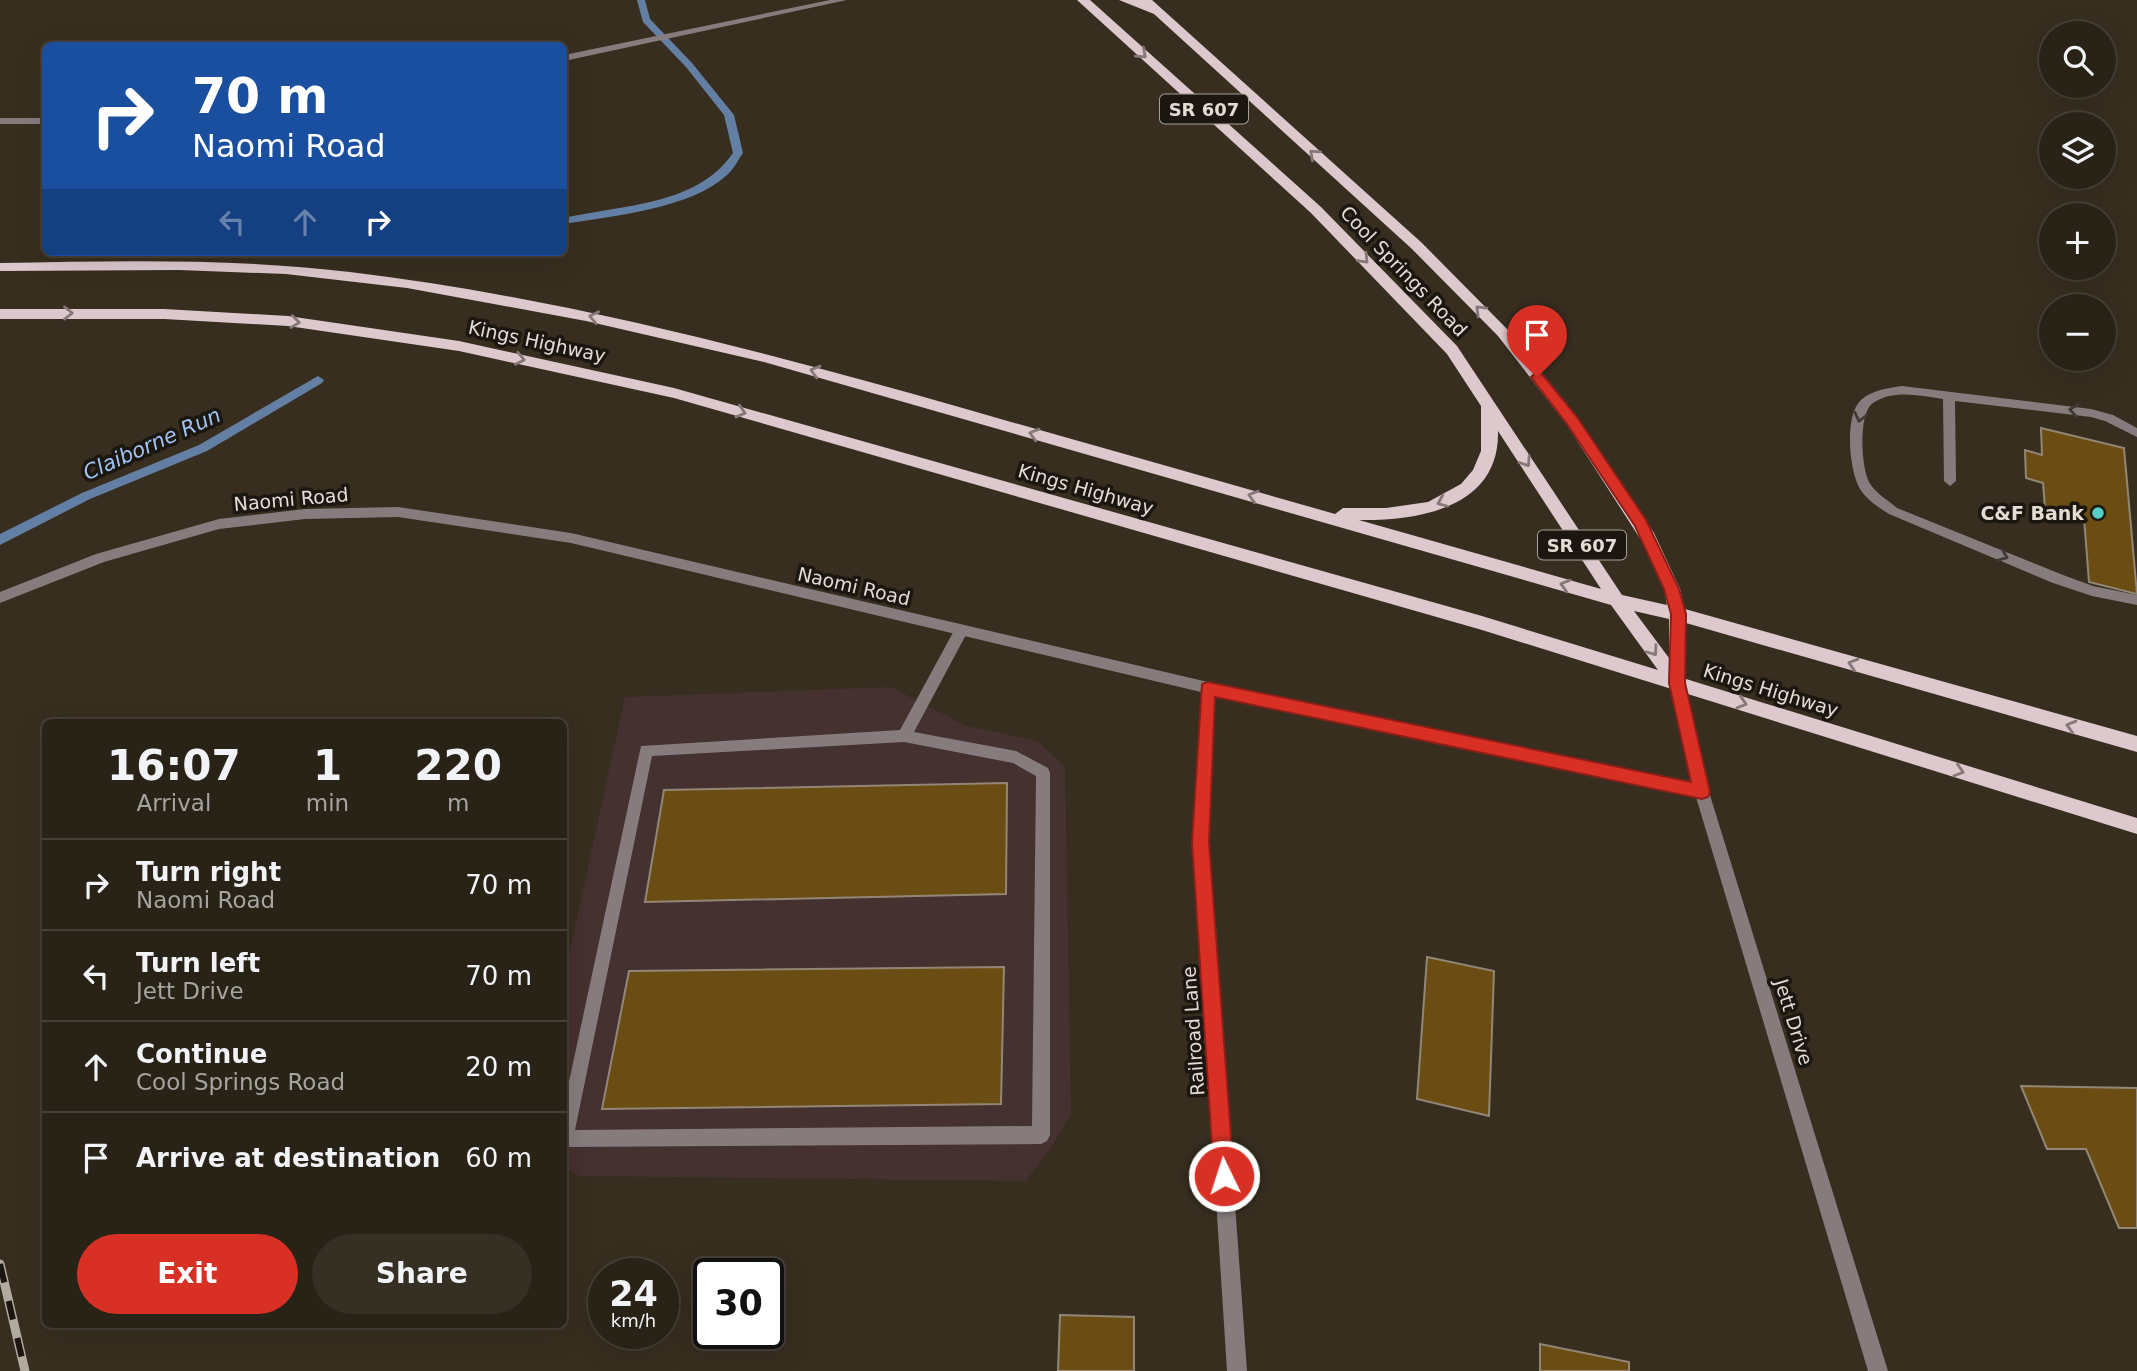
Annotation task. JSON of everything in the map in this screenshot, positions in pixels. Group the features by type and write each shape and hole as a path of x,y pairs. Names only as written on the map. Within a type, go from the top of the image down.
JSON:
{"main road":[{"name":"Cool Springs Road","path":"1083,0 1316,210 1452,351 1617,600 1677,683"},
{"path":"1125,0 1159,13"},
{"name":"Cool Springs Road","path":"1145,0 1417,246 1503,333 1572,421 1641,524 1665,571 1678,614 1677,683"},
{"name":"Kings Highway","path":"0,267 153,265 286,270 464,292 640,327 764,357 1617,600 1678,614 2137,744"},
{"name":"Kings Highway","path":"0,314 164,314 288,321 459,346 674,393 1482,623 2137,826"},
{"path":"1318,514 1403,514 1425,509 1454,497 1471,482 1488,454 1488,406"}],"street":[{"path":"569,57 843,0"},
{"path":"0,121 42,121"},
{"path":"2137,433 2109,418 2091,413 1902,390 1877,396 1863,405 1857,418 1862,480 1873,496 1893,511 2058,579 2092,591 2137,600"},
{"path":"1950,396 1950,481"},
{"name":"Naomi Road","path":"0,598 101,558 219,524 305,514 398,512 571,538 1208,688 1702,792"},
{"path":"904,736 961,631"},
{"name":"Jett Drive","path":"1677,683 1702,792 1878,1371"},
{"name":"Railroad Lane","path":"1208,688 1201,842 1237,1371"},
{"path":"567,1129 646,750 904,736 1016,757 1043,774 1041,1135 567,1139"}],"shaded area":[{"path":"891,687 966,726 1038,741 1065,767 1071,1114 1026,1181 579,1176 567,1170 567,964 625,697"}],"building":[{"name":"C&F Bank","path":"2041,428 2124,448 2137,594 2089,582 2084,518 2045,508 2043,483 2026,478 2025,450 2042,455"},
{"path":"1007,783 1006,894 645,902 664,790"},
{"path":"1427,957 1494,971 1489,1116 1417,1099"},
{"path":"1004,967 1001,1104 602,1109 629,971"},
{"path":"2021,1086 2137,1088 2137,1228 2119,1228 2086,1149 2047,1149"},
{"path":"1060,1315 1134,1317 1134,1371 1058,1371"},
{"path":"1540,1344 1629,1362 1629,1371 1540,1371"}],"waterway":[{"name":"Claiborne Run","path":"567,220 666,201 685,194 721,175 738,153 729,115 689,65 646,20 641,0"},
{"name":"Claiborne Run","path":"0,540 86,496 203,448 318,380"}],"railway":[{"path":"0,1264 25,1371"}],"place":[{"name":"C&F Bank","path":"2098,513"}],"route":[{"path":"1224,1176 1201,842 1202,768 1208,688 1702,792 1677,683 1678,614 1665,571 1641,524 1572,421 1537,377"}]}
